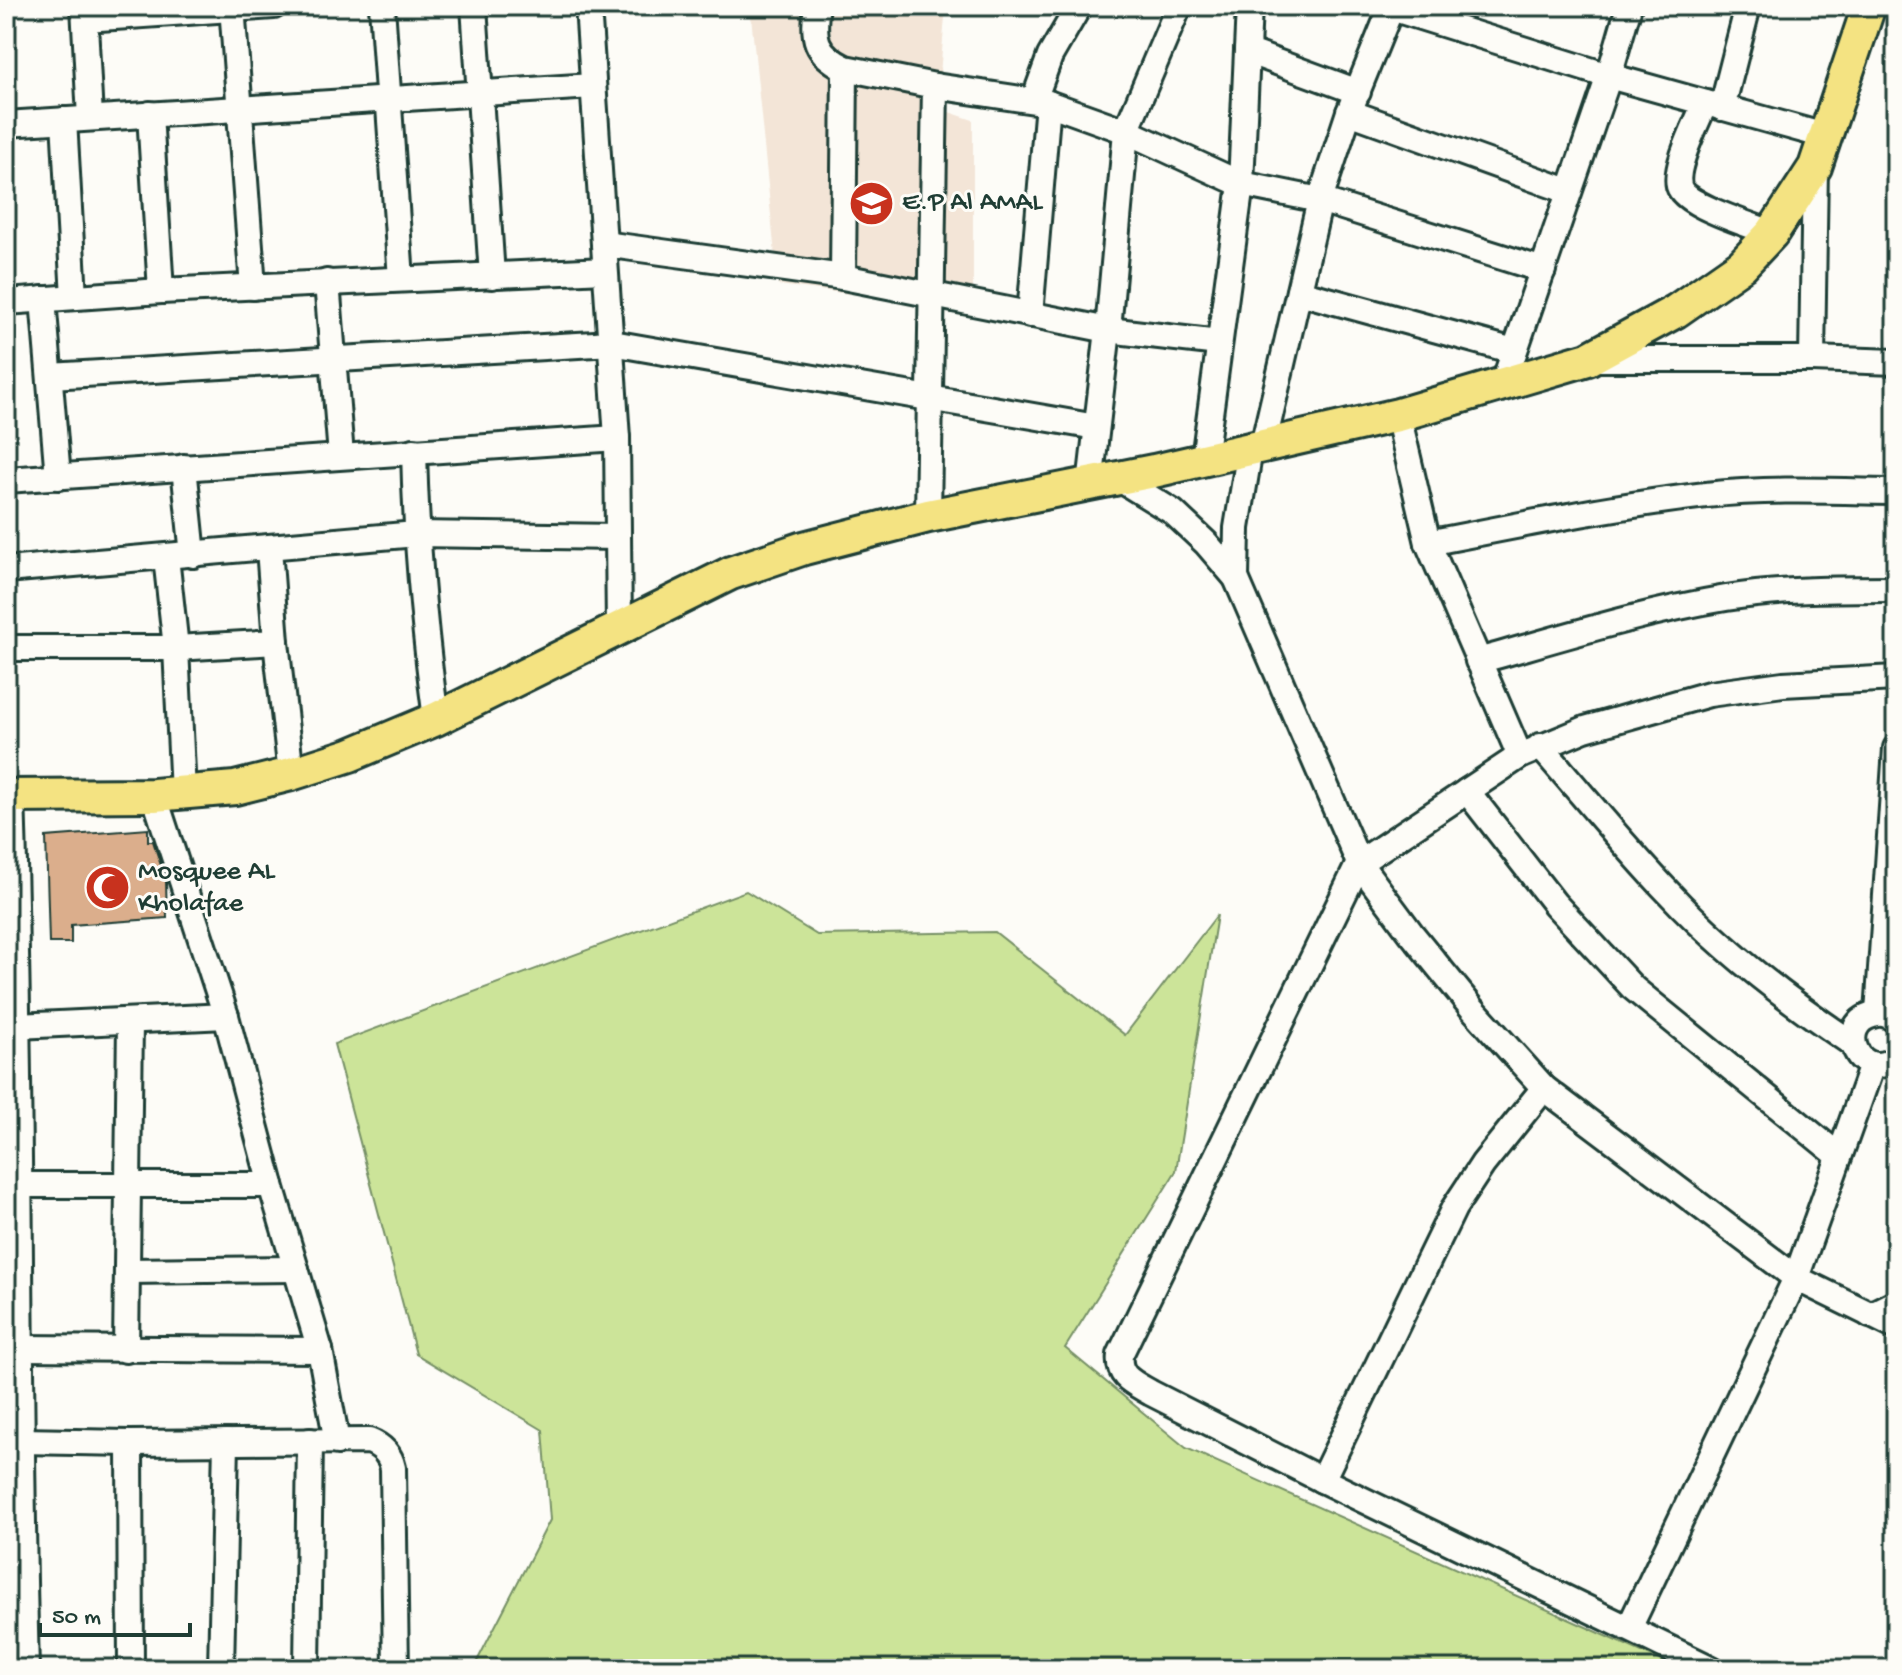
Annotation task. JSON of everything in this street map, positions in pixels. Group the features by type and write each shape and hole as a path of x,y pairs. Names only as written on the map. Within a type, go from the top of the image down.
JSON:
{"main road":[{"path":"9,796 169,794 235,788 291,774 350,755 436,719 731,573 769,559 928,516 1104,481 1398,415 1588,359 1676,311 1742,265 1772,233 1815,167 1869,6"}],"street":[{"path":"90,118 84,12 274,6"},
{"path":"382,6 401,279"},
{"path":"474,6 492,276"},
{"path":"588,6 617,438 619,629"},
{"path":"817,6 815,37 821,52 845,68 935,86 1041,101 1126,131 1241,184 1320,200 1543,270"},
{"path":"1179,6 1126,131 1096,427 1104,481 1173,512 1206,543 1236,578 1359,863 1428,955 1544,1088 1796,1278 1896,1327"},
{"path":"1204,459 1241,184 1249,6"},
{"path":"1503,385 1609,76 1629,6"},
{"path":"1748,6 1713,105 1683,160 1678,182 1680,189 1692,201 1772,233"},
{"path":"232,7 253,287"},
{"path":"1030,315 1041,101 1050,56 1076,7"},
{"path":"1236,578 1237,528 1320,200 1390,7 1609,76 1825,136"},
{"path":"1247,51 1354,102 1568,191"},
{"path":"843,277 845,68"},
{"path":"6,124 593,86"},
{"path":"928,516 935,86"},
{"path":"150,114 161,291"},
{"path":"64,120 74,297"},
{"path":"1812,359 1815,167"},
{"path":"604,244 843,277 1108,330 1219,343"},
{"path":"6,302 327,282 605,270"},
{"path":"327,282 341,456"},
{"path":"1299,292 1514,351"},
{"path":"43,299 58,477"},
{"path":"50,376 612,343 1096,427"},
{"path":"1588,359 1896,362"},
{"path":"1398,415 1428,543 1478,661 1530,751 1720,942 1788,1000 1853,1044"},
{"path":"6,480 617,438"},
{"path":"414,451 416,534 436,719"},
{"path":"184,467 193,555"},
{"path":"1428,543 1599,510 1708,495 1779,490 1896,492"},
{"path":"6,570 416,534 618,537"},
{"path":"269,548 291,774"},
{"path":"166,557 176,648 169,794 271,1185 320,1350 337,1442"},
{"path":"1478,661 1651,612 1729,598 1818,589 1896,589"},
{"path":"6,648 176,648 276,642"},
{"path":"1712,1669 1322,1480 1151,1393 1125,1378 1119,1364 1120,1355 1359,863 1530,751 1638,712 1709,694 1783,684 1896,678"},
{"path":"1629,1628 1796,1278 1839,1156 1884,1062 1859,1057 1853,1044 1854,1029 1864,1018 1887,1017 1896,748"},
{"path":"1467,791 1555,904 1633,988 1839,1156"},
{"path":"9,796 17,1026 12,1185 20,1348 20,1441 13,1466 26,1669"},
{"path":"17,1026 226,1016"},
{"path":"126,1350 130,1022"},
{"path":"1322,1480 1454,1208 1483,1164 1544,1088"},
{"path":"12,1185 271,1185"},
{"path":"128,1271 296,1269"},
{"path":"1870,1315 1896,1302"},
{"path":"20,1348 320,1350"},
{"path":"20,1441 369,1441 382,1448 392,1462 396,1669"},
{"path":"307,1669 310,1441"},
{"path":"221,1669 226,1442"},
{"path":"130,1443 131,1669"}],"shaded area":[{"name":"E.P Al AMAL","path":"750,6 946,6 937,108 973,120 973,309 778,285"}],"green space":[{"path":"746,891 817,935 995,932 1125,1035 1217,915 1176,1171 1065,1348 1186,1448 1680,1669 473,1669 550,1520 543,1430 416,1354 334,1044"}],"building":[{"name":"Mosquee AL Kholafae","path":"148,829 148,841 153,841 166,881 167,918 71,925 71,943 49,943 46,837"}],"place":[{"name":"E.P Al AMAL","path":"871,203"},
{"name":"Mosquee AL Kholafae","path":"107,888"}]}
